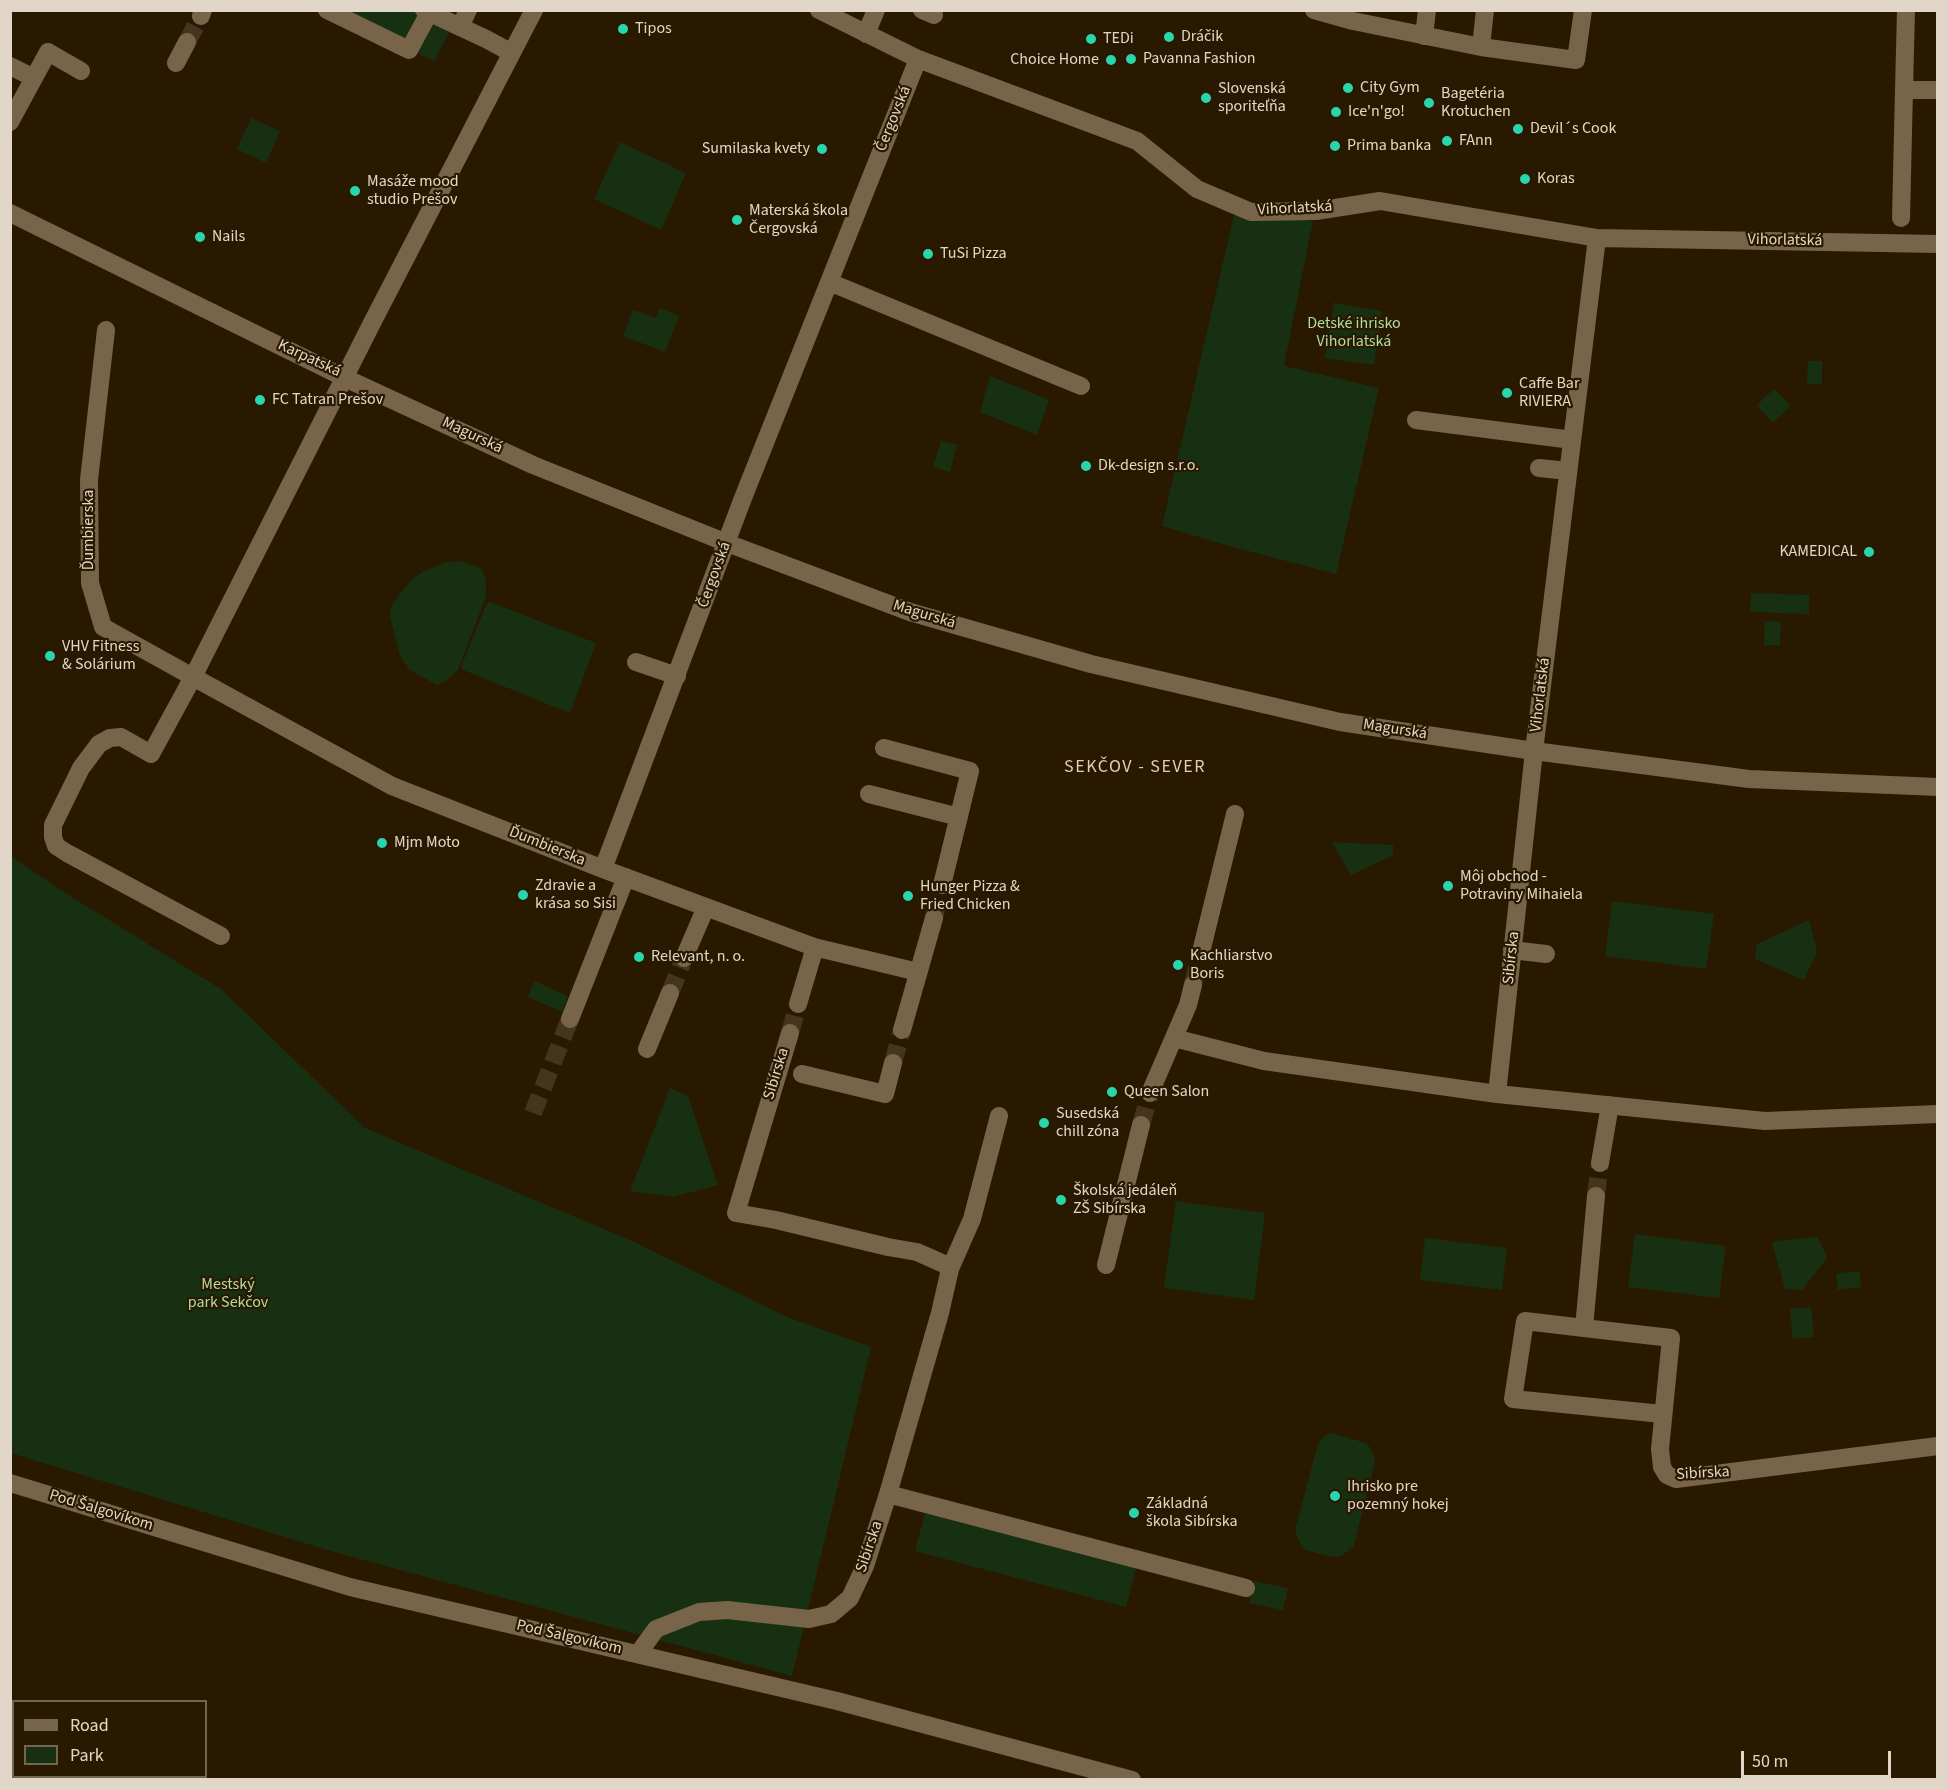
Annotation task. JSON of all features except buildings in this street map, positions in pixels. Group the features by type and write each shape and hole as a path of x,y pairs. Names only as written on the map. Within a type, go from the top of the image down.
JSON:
{"street":[{"path":"327,10 409,50 427,12 464,19 512,53"},
{"name":"Karpatská","path":"10,213 345,378 534,10"},
{"path":"819,10 918,59"},
{"path":"866,34 876,10"},
{"path":"1314,10 1383,19 1424,36 1481,47 1576,60 1583,10"},
{"path":"1424,36 1427,10"},
{"path":"1481,47 1485,10"},
{"path":"1901,218 1906,10"},
{"path":"176,63 187,42"},
{"path":"10,122 48,52 81,71"},
{"name":"Vihorlatská","path":"918,59 1137,141 1197,189 1251,212 1316,211 1380,201 1597,238 1938,244"},
{"name":"Čergovská","path":"603,869 743,498 918,59"},
{"path":"10,66 34,78"},
{"path":"1904,90 1938,90"},
{"name":"Vihorlatská","path":"1597,238 1534,751 1749,778 1938,787"},
{"path":"829,282 1081,386"},
{"name":"Ďumbierska","path":"106,330 89,480 90,583 103,627 392,786 603,869 815,947 918,972"},
{"path":"221,936 56,846 51,831 52,825 81,768 99,744 110,738 121,737 151,754 193,677 345,378"},
{"name":"Magurská","path":"345,378 533,465 727,543 910,612 1091,664 1340,722 1534,751"},
{"path":"1416,420 1572,440"},
{"path":"1539,468 1568,471"},
{"path":"636,662 677,676"},
{"path":"884,747 970,771 942,885"},
{"name":"Sibírska","path":"1497,1094 1534,751"},
{"path":"869,794 958,818"},
{"path":"1201,952 1235,814"},
{"path":"570,1019 626,877"},
{"path":"684,958 706,907"},
{"path":"902,1030 934,918"},
{"path":"798,1004 815,947"},
{"path":"1512,950 1546,954"},
{"path":"1150,1093 1188,1005 1193,985"},
{"path":"647,1049 669,993"},
{"name":"Sibírska","path":"789,1033 736,1213 917,1252 950,1269"},
{"path":"1174,1038 1264,1061 1497,1094 1765,1121 1938,1114"},
{"path":"802,1074 885,1094 893,1064"},
{"path":"1600,1163 1610,1105"},
{"name":"Sibírska","path":"638,1654 656,1629 699,1612 727,1610 809,1619 831,1614 850,1598 865,1566 888,1494 950,1269 972,1219 998,1120"},
{"path":"1106,1265 1141,1125"},
{"path":"1584,1328 1596,1196"},
{"name":"Sibírska","path":"1662,1414 1513,1399 1525,1321 1671,1338 1660,1449 1662,1467 1667,1475 1676,1479 1938,1446"},
{"name":"Pod Šalgovíkom","path":"10,1483 350,1587 837,1701 1132,1779"},
{"path":"888,1494 1246,1588"}],"green space":[{"path":"329,11 439,11 456,19 434,61"},
{"path":"251,118 280,131 266,163 237,149"},
{"path":"620,142 686,173 661,230 594,199"},
{"path":"1235,211 1313,221 1284,366 1379,388 1336,574 1162,526"},
{"name":"Detské ihrisko Vihorlatská","path":"1334,302 1382,311 1374,365 1325,358"},
{"path":"660,308 679,316 665,352 623,336 633,310 656,318"},
{"path":"1808,361 1822,361 1822,384 1807,384"},
{"path":"990,376 1049,400 1037,435 980,412"},
{"path":"1774,389 1791,406 1773,423 1757,405"},
{"path":"941,441 957,445 950,472 933,467"},
{"path":"462,561 482,569 486,581 486,596 458,670 446,681 437,685 410,670 400,656 390,616 391,606 411,580 422,572 444,563"},
{"path":"1751,593 1809,595 1809,614 1750,612"},
{"path":"490,602 596,643 570,713 463,670 461,667 487,603"},
{"path":"1765,621 1781,622 1780,645 1764,645"},
{"path":"1332,842 1393,845 1393,855 1351,875"},
{"name":"Mestský park Sekčov","path":"10,856 70,896 221,989 365,1128 634,1242 787,1317 871,1347 792,1676 334,1552 11,1453"},
{"path":"1612,901 1714,914 1706,969 1605,956"},
{"path":"1809,920 1817,952 1804,980 1755,959 1757,944"},
{"path":"534,981 568,996 562,1012 528,997"},
{"path":"670,1088 688,1096 718,1185 673,1197 630,1191"},
{"path":"1176,1201 1265,1213 1254,1300 1164,1288"},
{"path":"1635,1234 1726,1246 1719,1298 1628,1287"},
{"path":"1818,1237 1827,1258 1802,1290 1785,1289 1772,1242"},
{"path":"1425,1238 1507,1248 1502,1290 1420,1280"},
{"path":"1860,1271 1861,1287 1838,1290 1836,1274"},
{"path":"1811,1307 1814,1337 1793,1339 1790,1309"},
{"name":"Ihrisko pre pozemný hokej","path":"1331,1433 1366,1443 1372,1450 1375,1461 1354,1545 1341,1556 1332,1557 1306,1550 1301,1546 1295,1530 1318,1444 1323,1437"},
{"path":"927,1505 1138,1561 1126,1607 915,1551"},
{"path":"1254,1581 1288,1588 1283,1610 1249,1603"}],"tunnel":[{"path":"187,42 201,16"},
{"path":"934,918 942,885"},
{"path":"1193,985 1201,952"},
{"path":"670,993 684,958"},
{"path":"790,1033 798,1004"},
{"path":"533,1113 570,1019"},
{"path":"893,1063 902,1030"},
{"path":"1141,1125 1150,1093"},
{"path":"1596,1196 1600,1163"}],"place":[{"name":"Tipos","path":"623,29"},
{"name":"Dráčik","path":"1169,37"},
{"name":"TEDi","path":"1091,39"},
{"name":"Pavanna Fashion","path":"1131,59"},
{"name":"Choice Home","path":"1111,60"},
{"name":"City Gym","path":"1348,88"},
{"name":"Slovenská sporiteľňa","path":"1206,98"},
{"name":"Bagetéria Krotuchen","path":"1429,103"},
{"name":"Ice'n'go!","path":"1336,112"},
{"name":"Devil´s Cook","path":"1518,129"},
{"name":"FAnn","path":"1447,141"},
{"name":"Prima banka","path":"1335,146"},
{"name":"Sumilaska kvety","path":"822,149"},
{"name":"Koras","path":"1525,179"},
{"name":"Masáže mood studio Prešov","path":"355,191"},
{"name":"Materská škola Čergovská","path":"737,220"},
{"name":"Nails","path":"200,237"},
{"name":"TuSi Pizza","path":"928,254"},
{"name":"Caffe Bar RIVIERA","path":"1507,393"},
{"name":"FC Tatran Prešov","path":"260,400"},
{"name":"Dk-design s.r.o.","path":"1086,466"},
{"name":"KAMEDICAL","path":"1869,552"},
{"name":"VHV Fitness & Solárium","path":"50,656"},
{"name":"Mjm Moto","path":"382,843"},
{"name":"Môj obchod - Potraviny Mihaiela","path":"1448,886"},
{"name":"Zdravie a krása so Sisi","path":"523,895"},
{"name":"Hunger Pizza & Fried Chicken","path":"908,896"},
{"name":"Relevant, n. o.","path":"639,957"},
{"name":"Kachliarstvo Boris","path":"1178,965"},
{"name":"Queen Salon","path":"1112,1092"},
{"name":"Susedská chill zóna","path":"1044,1123"},
{"name":"Školská jedáleň ZŠ Sibírska","path":"1061,1200"},
{"name":"Ihrisko pre pozemný hokej","path":"1335,1496"},
{"name":"Základná škola Sibírska","path":"1134,1513"}],"district":[{"name":"SEKČOV - SEVER","path":"1135,768"}]}
